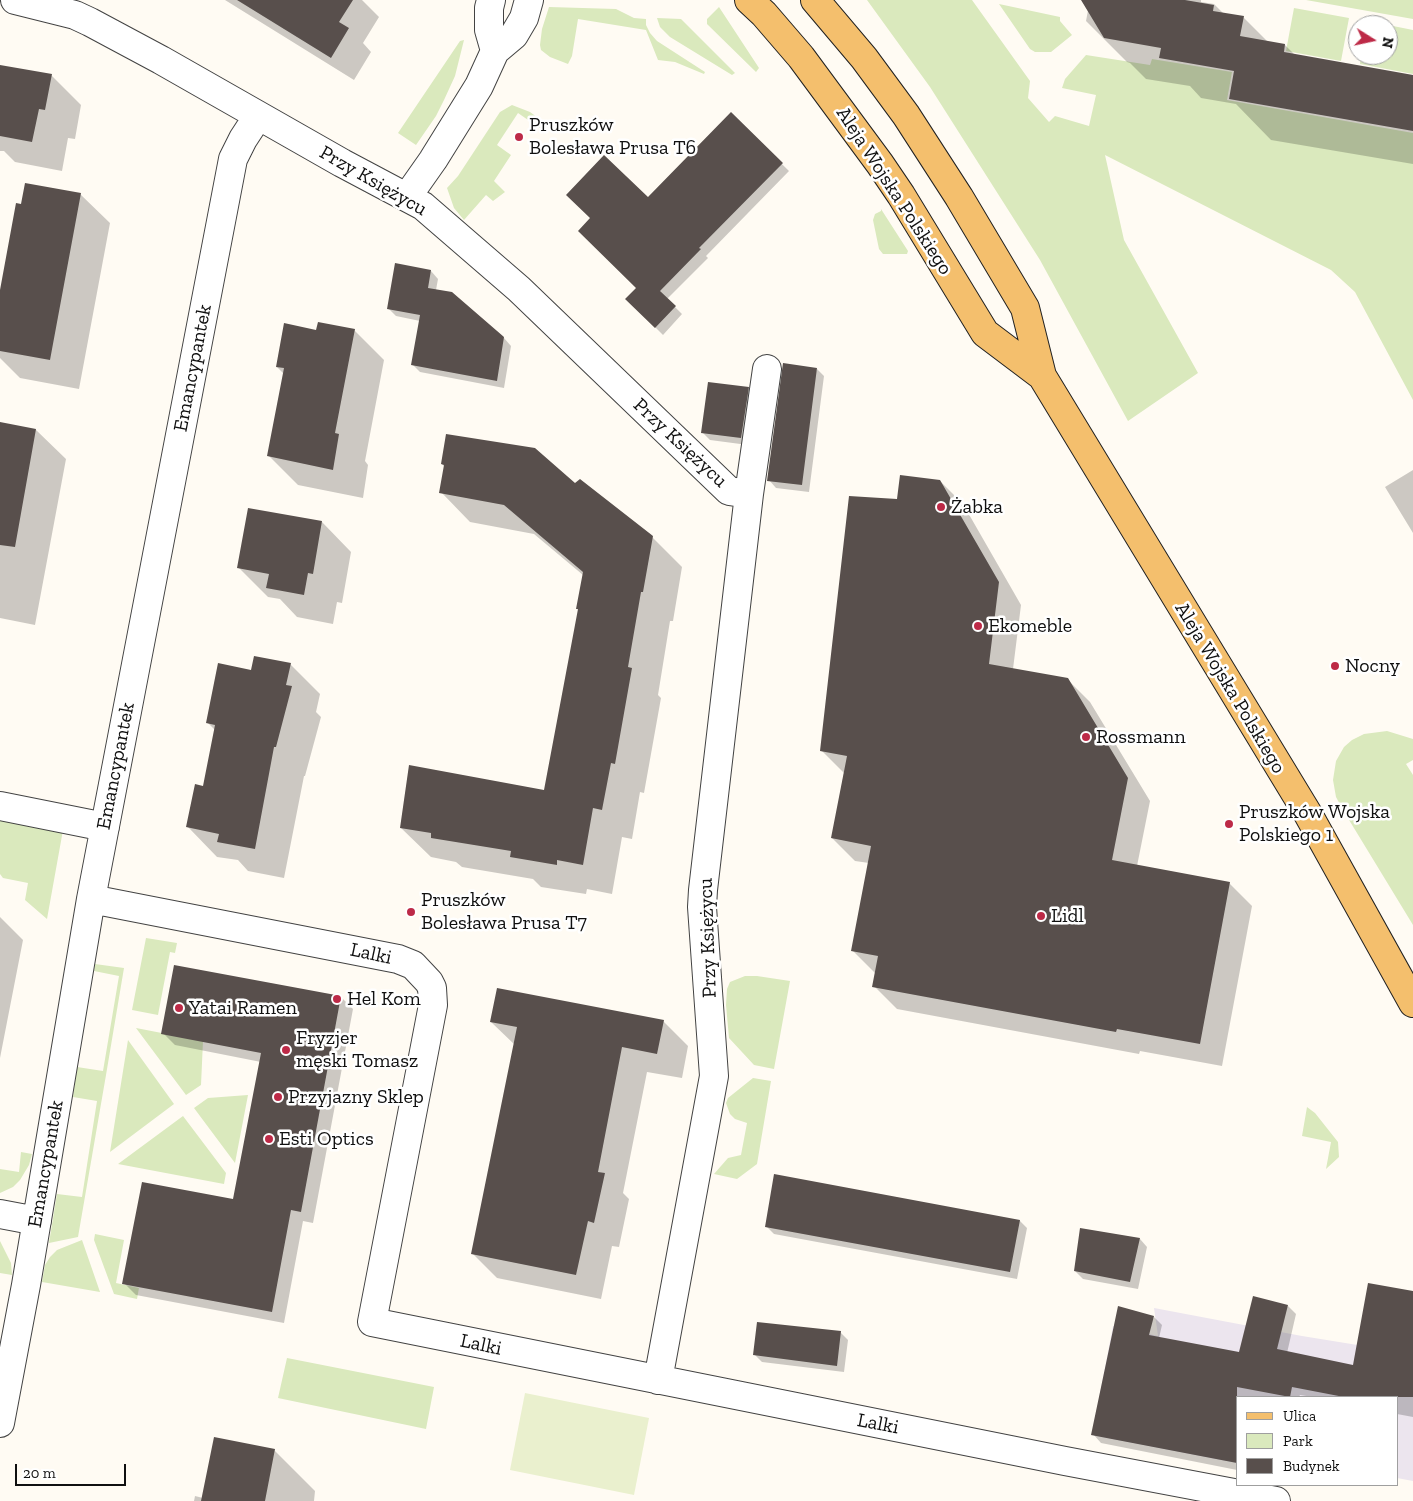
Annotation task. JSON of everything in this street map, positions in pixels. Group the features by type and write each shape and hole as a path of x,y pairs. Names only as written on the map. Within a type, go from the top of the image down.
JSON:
{"main road":[{"name":"Aleja Wojska Polskiego","path":"749,0 764,14 801,57 880,164 901,195 984,333 1042,376"},
{"name":"Aleja Wojska Polskiego","path":"814,0 864,58 906,115 959,197 1026,308 1042,376 1308,814 1413,1003"}],"street":[{"name":"Przy Księżycu","path":"15,0 76,15 90,22 161,60 342,163 423,206 518,289 729,491 749,494"},
{"path":"491,0 489,30 495,51"},
{"path":"407,197 433,160 479,86 495,51 514,34 524,18 529,0"},
{"name":"Emancypantek","path":"0,1423 26,1285 91,899 233,159 258,116"},
{"name":"Przy Księżycu","path":"658,1380 714,1076 702,907 703,890 749,494 767,369"},
{"path":"0,806 105,827"},
{"name":"Lalki","path":"91,899 406,961 421,973 432,988 432,1005 372,1322 1065,1461 1276,1501"},
{"path":"0,1214 36,1220"}],"shaded area":[{"path":"1154,1308 1302,1336 1413,1354 1413,1481 1398,1478 1398,1396 1236,1396 1236,1463 1092,1435 1113,1326 1158,1336"}],"green space":[{"path":"867,0 972,0 1030,81 1028,98 1049,122 1055,116 1089,126 1096,95 1062,88 1065,79 1086,55 1150,65 1152,59 1232,72 1227,100 1413,133 1413,400 1355,292 1331,270 1105,155 1124,240 1198,373 1128,421 1040,260 930,87"},
{"path":"1306,0 1413,0 1413,19"},
{"path":"999,4 1060,17 1060,21 1072,35 1051,52 1035,52 1030,49"},
{"path":"549,7 616,9 634,18 646,19 646,25 650,33 657,41 705,72 704,74 675,62 658,60 646,30 578,19 572,56 568,64 550,57 541,50 540,45 542,29"},
{"path":"719,7 759,68 756,72 707,24 707,19"},
{"path":"1294,8 1348,18 1341,61 1286,51"},
{"path":"657,18 681,19 735,73 732,75 670,37 660,27"},
{"path":"1398,27 1413,30 1413,74 1365,65 1398,65"},
{"path":"464,40 455,76 436,116 416,145 398,133 460,41"},
{"path":"512,105 530,112 545,123 541,129 518,113 497,145 511,155 494,181 505,192 493,201 486,195 464,220 454,208 447,188 458,176 500,112"},
{"path":"881,209 908,251 907,254 883,254 879,249 873,220 875,214 881,211"},
{"path":"1387,731 1413,739 1413,760 1406,764 1413,775 1413,925 1343,810 1336,797 1333,780 1336,761 1344,747 1352,740 1364,734"},
{"path":"0,818 63,830 47,919 25,900 28,883 3,878 0,874"},
{"path":"146,938 177,943 175,953 170,952 158,1015 132,1010"},
{"path":"95,964 124,968 78,1237 49,1243 57,1194 82,1197 97,1101 73,1097 77,1067 103,1071 119,976 94,971"},
{"path":"745,976 790,981 774,1069 754,1065 729,1038 726,1005 727,989 730,982"},
{"path":"136,1028 203,1041 201,1085 186,1095"},
{"path":"128,1040 174,1104 110,1152"},
{"path":"753,1078 771,1081 757,1164 737,1179 714,1174 728,1158 741,1155 747,1123 735,1119 730,1114 726,1103 728,1098"},
{"path":"248,1095 235,1163 194,1108 208,1098"},
{"path":"1307,1107 1315,1113 1338,1142 1339,1157 1326,1169 1331,1142 1302,1136"},
{"path":"183,1116 226,1173 224,1184 118,1164"},
{"path":"21,1152 32,1154 29,1165 20,1180 13,1187 0,1193 0,1169 19,1172"},
{"path":"95,1234 124,1240 116,1283 139,1288 137,1299 114,1294 94,1240"},
{"path":"82,1240 100,1292 42,1282 45,1265 50,1257 57,1250"},
{"path":"0,1241 11,1263 12,1275 0,1273"},
{"path":"287,1358 434,1387 426,1429 278,1398"},
{"path":"525,1393 649,1418 634,1495 510,1470"}],"building":[{"path":"237,0 353,0 339,22 349,28 331,58"},
{"path":"1081,0 1185,0 1214,5 1213,11 1244,16 1240,36 1285,44 1284,52 1348,63 1348,65 1413,75 1413,131 1229,99 1234,71 1159,58 1161,48 1104,38"},
{"path":"0,65 52,74 45,110 39,109 32,142 0,136"},
{"path":"731,112 783,163 699,248 701,249 660,291 676,306 655,328 625,299 636,288 578,231 590,218 566,195 604,155 648,197"},
{"path":"25,183 81,193 50,360 0,351 0,290 16,203 21,204"},
{"path":"395,263 431,270 428,288 452,292 504,337 497,381 411,365 420,315 387,309"},
{"path":"318,322 355,329 335,433 339,434 333,470 267,456 284,368 276,367 284,323 316,330"},
{"path":"783,363 817,368 802,485 767,481"},
{"path":"708,382 749,387 741,438 701,433"},
{"path":"0,422 36,429 15,547 0,545"},
{"path":"446,434 535,448 575,483 580,479 653,536 628,667 632,668 615,764 611,763 602,810 593,808 583,865 557,860 557,865 510,857 511,851 431,838 431,833 400,828 409,765 544,790 578,609 576,609 583,572 504,505 439,493 444,465 441,464"},
{"path":"900,475 940,480 999,582 989,664 1068,678 1128,778 1112,860 1230,882 1200,1044 1117,1029 1116,1032 872,987 878,956 851,951 871,846 831,838 847,756 820,751 849,496 897,499"},
{"path":"248,508 322,521 313,574 308,573 304,595 266,588 269,574 237,568"},
{"path":"254,656 291,663 286,685 292,686 276,747 274,747 255,849 217,842 219,834 186,827 195,784 203,786 215,725 206,723 218,663 251,670"},
{"path":"174,965 341,996 301,1212 291,1210 272,1312 122,1284 142,1182 233,1199 261,1053 161,1034"},
{"path":"497,988 664,1020 657,1054 622,1047 598,1172 605,1173 594,1223 588,1221 576,1275 471,1254 517,1027 490,1022"},
{"path":"774,1174 1020,1220 1010,1272 765,1227"},
{"path":"1080,1228 1140,1238 1130,1282 1074,1271"},
{"path":"1368,1283 1413,1291 1413,1397 1339,1396 1292,1387 1290,1396 1285,1396 1237,1387 1236,1463 1091,1435 1118,1306 1154,1316 1149,1335 1239,1352 1253,1296 1288,1305 1277,1349 1353,1365"},
{"path":"757,1322 841,1331 837,1366 753,1355"},
{"path":"214,1437 275,1449 265,1501 201,1501"}],"place":[{"name":"Pruszków Bolesława Prusa T6","path":"519,137"},
{"name":"Żabka","path":"941,507"},
{"name":"Ekomeble","path":"978,626"},
{"name":"Nocny","path":"1335,666"},
{"name":"Rossmann","path":"1086,737"},
{"name":"Pruszków Wojska Polskiego 1","path":"1229,824"},
{"name":"Pruszków Bolesława Prusa T7","path":"411,912"},
{"name":"Lidl","path":"1041,916"},
{"name":"Hel Kom","path":"337,999"},
{"name":"Yatai Ramen","path":"179,1008"},
{"name":"Fryzjer męski Tomasz","path":"286,1050"},
{"name":"Przyjazny Sklep","path":"278,1097"},
{"name":"Esti Optics","path":"269,1139"}]}
